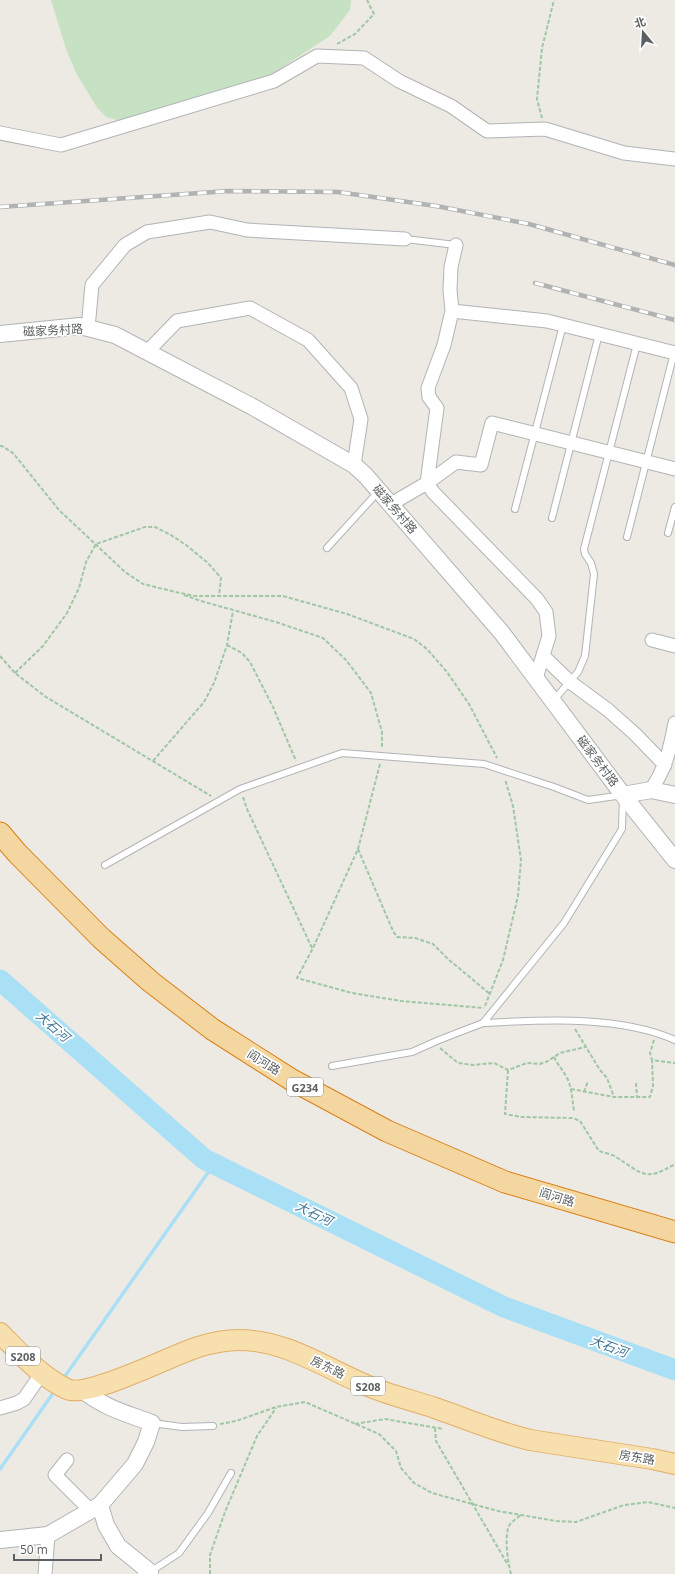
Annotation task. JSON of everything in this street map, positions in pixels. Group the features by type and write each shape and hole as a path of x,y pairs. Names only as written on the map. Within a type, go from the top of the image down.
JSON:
{"highway":[{"name":"阎河路","path":"0,833 101,938 151,982 212,1029 292,1080 387,1131 505,1182 675,1232"}],"main road":[{"name":"S208","path":"0,1333 45,1375 75,1390"},
{"name":"房东路","path":"75,1390 103,1386 197,1348 220,1341 240,1340 269,1343 304,1355 367,1386 434,1407 509,1435 530,1440 675,1464"}],"street":[{"path":"0,133 61,145 274,81 317,56 364,58 399,81 451,106 487,131 545,129 624,153 675,159"},
{"path":"88,328 92,285 125,245 147,232 210,222 247,230 405,239"},
{"path":"456,245 450,290 452,311 444,345 428,388 429,398 437,408 427,483 433,492 537,599 546,612 549,636 536,678"},
{"path":"147,352 177,321 250,308 308,340 350,388 361,419 354,465"},
{"path":"452,311 547,321 675,353"},
{"name":"磁家务村路","path":"0,334 80,326 115,335 253,407 354,465 380,491 502,633 623,795 675,860"},
{"path":"391,504 427,483 456,462 481,465 492,423 675,469"},
{"path":"652,640 675,646"},
{"path":"543,656 570,682 608,710 635,734 665,765"},
{"path":"651,790 660,776 668,757 675,723"},
{"path":"623,795 651,790 675,795"},
{"path":"0,1408 24,1399 45,1375"},
{"path":"0,1540 48,1535 95,1507 135,1464 146,1442 152,1423 112,1409 75,1390"},
{"path":"67,1460 55,1475 95,1507 118,1546 148,1573"},
{"path":"45,1574 48,1535"}],"lane":[{"path":"405,239 456,245"},
{"path":"515,509 563,325"},
{"path":"552,518 599,334"},
{"path":"553,701 578,672 585,656 594,574 591,563 584,550 637,344"},
{"path":"627,537 675,353"},
{"path":"327,548 380,491"},
{"path":"668,533 675,507"},
{"path":"105,865 240,789 342,753 484,764 588,800 623,795 622,829 564,923 483,1023"},
{"path":"332,1066 412,1052 432,1042 483,1023 545,1020 608,1024 656,1032 675,1040"},
{"path":"152,1423 182,1427 213,1426"},
{"path":"148,1573 179,1553 208,1513 231,1473"}],"path":[{"path":"337,44 355,34 374,14 368,0"},
{"path":"545,129 537,99 542,48 554,0"},
{"path":"0,446 13,453 60,510 125,572 143,584 195,596 283,596 347,614 414,639 427,649 447,672 465,697 502,770 513,806 521,860 518,896 505,953 484,1008 401,1002 352,993 297,978 313,948 358,849 382,756 382,732 371,693 346,660 323,638 276,622 201,601 180,593"},
{"path":"15,673 44,646 68,613 86,562 96,544 145,527 155,527 171,535 208,563 221,578 219,596"},
{"path":"153,761 204,702 214,683 227,645 233,610"},
{"path":"227,645 242,653 250,662 273,707 299,768"},
{"path":"0,656 15,673 46,697 218,801"},
{"path":"240,789 247,809 313,948"},
{"path":"358,849 393,931 398,937 415,938 433,944 448,959 490,994"},
{"path":"570,1021 585,1047 607,1078 614,1097"},
{"path":"571,1090 614,1097 650,1097 653,1086 652,1060 650,1053 656,1032"},
{"path":"432,1042 458,1063 473,1065 494,1063 508,1070 527,1063 540,1064 560,1053 585,1047"},
{"path":"554,1057 559,1068 566,1076 571,1090 574,1111"},
{"path":"652,1060 675,1063"},
{"path":"508,1070 505,1114 573,1118 580,1121 599,1151 615,1156 626,1165 644,1174 649,1175 662,1172 675,1164"},
{"path":"584,1092 588,1081"},
{"path":"636,1083 637,1097"},
{"path":"213,1426 236,1421 276,1407 305,1402 379,1434 396,1451 401,1468 414,1483 432,1493 472,1504 556,1521 576,1522 624,1505 648,1502 675,1508"},
{"path":"210,1574 210,1555 225,1512 257,1436 276,1407"},
{"path":"354,1424 385,1419 435,1428 450,1429"},
{"path":"435,1428 436,1441 508,1565 511,1574"},
{"path":"508,1565 507,1539 509,1526 521,1515"}],"green space":[{"path":"51,0 351,0 350,10 330,36 269,76 120,121 106,117 96,106 76,73 66,49"}],"waterway":[{"name":"大石河","path":"0,980 204,1159 504,1307 675,1370"},
{"path":"63,1379 214,1164"},
{"path":"0,1469 56,1389"}],"railway":[{"path":"0,207 228,191 338,192 436,206 529,224 675,265"},
{"path":"535,283 675,320"}]}
